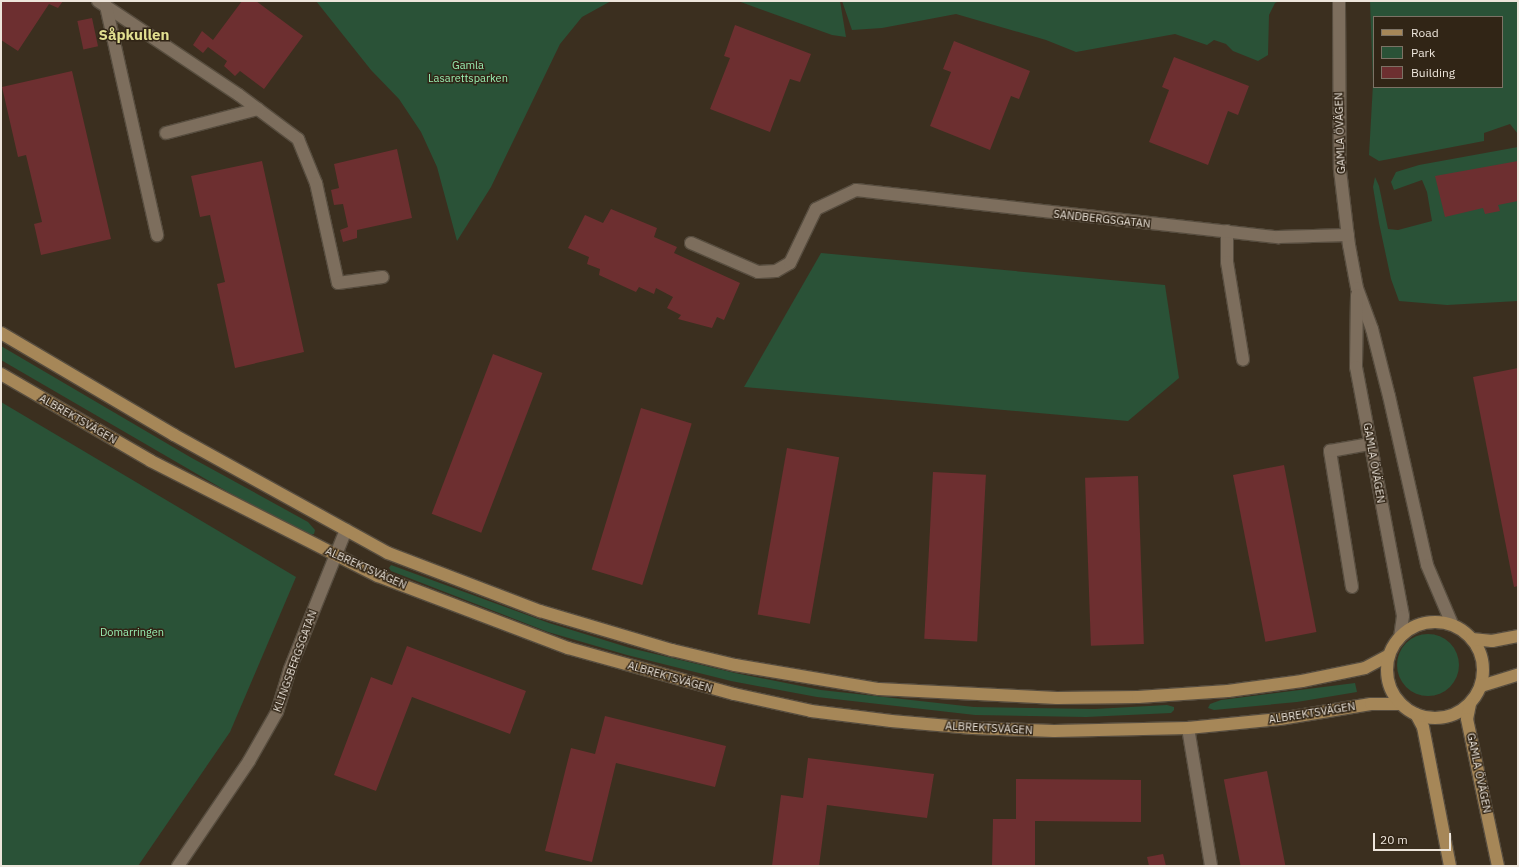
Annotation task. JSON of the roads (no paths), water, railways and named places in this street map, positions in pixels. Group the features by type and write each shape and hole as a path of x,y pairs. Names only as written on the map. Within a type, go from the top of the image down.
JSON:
{"main road":[{"name":"ALBREKTSVÄGEN","path":"1,333 174,435 388,553 540,612 586,626 735,665 879,689 1058,698 1145,697 1228,691 1302,681 1365,668 1389,655"},
{"name":"ALBREKTSVÄGEN","path":"1,374 151,460 378,576 568,648 693,684 810,711 973,728 1054,731 1188,728 1280,719 1371,704 1401,704"},
{"path":"1440,622 1452,624 1472,639 1483,664 1481,686 1470,704 1452,716 1430,719 1416,714 1401,704 1394,697 1386,676 1389,655 1400,637 1418,625 1440,622"},
{"path":"1472,639 1492,641 1518,636"},
{"path":"1481,686 1518,675"},
{"name":"GAMLA ÖVÄGEN","path":"1470,704 1467,719 1498,866"},
{"path":"1416,714 1423,727 1450,866"}],"street":[{"name":"GAMLA ÖVÄGEN","path":"1339,1 1340,170 1348,235 1357,288 1356,366 1402,616 1400,637"},
{"path":"102,3 298,138 308,160 318,191 338,283 383,277"},
{"path":"102,3 156,235"},
{"path":"166,132 258,109"},
{"name":"SANDBERGSGATAN","path":"691,243 758,272 776,271 790,263 816,209 856,190 1278,237 1348,235"},
{"path":"1227,231 1227,262 1243,360"},
{"name":"GAMLA ÖVÄGEN","path":"1357,288 1372,329 1427,565 1452,624"},
{"path":"1352,587 1330,451 1370,444"},
{"name":"KLINGSBERGSGATAN","path":"178,866 249,761 277,712 290,669 346,530"},
{"path":"1188,728 1211,866"}],"district":[{"name":"Såpkullen","path":"134,35"}],"park label":[{"name":"Gamla Lasarettsparken","path":"468,72"},
{"name":"Domarringen","path":"132,632"}]}
